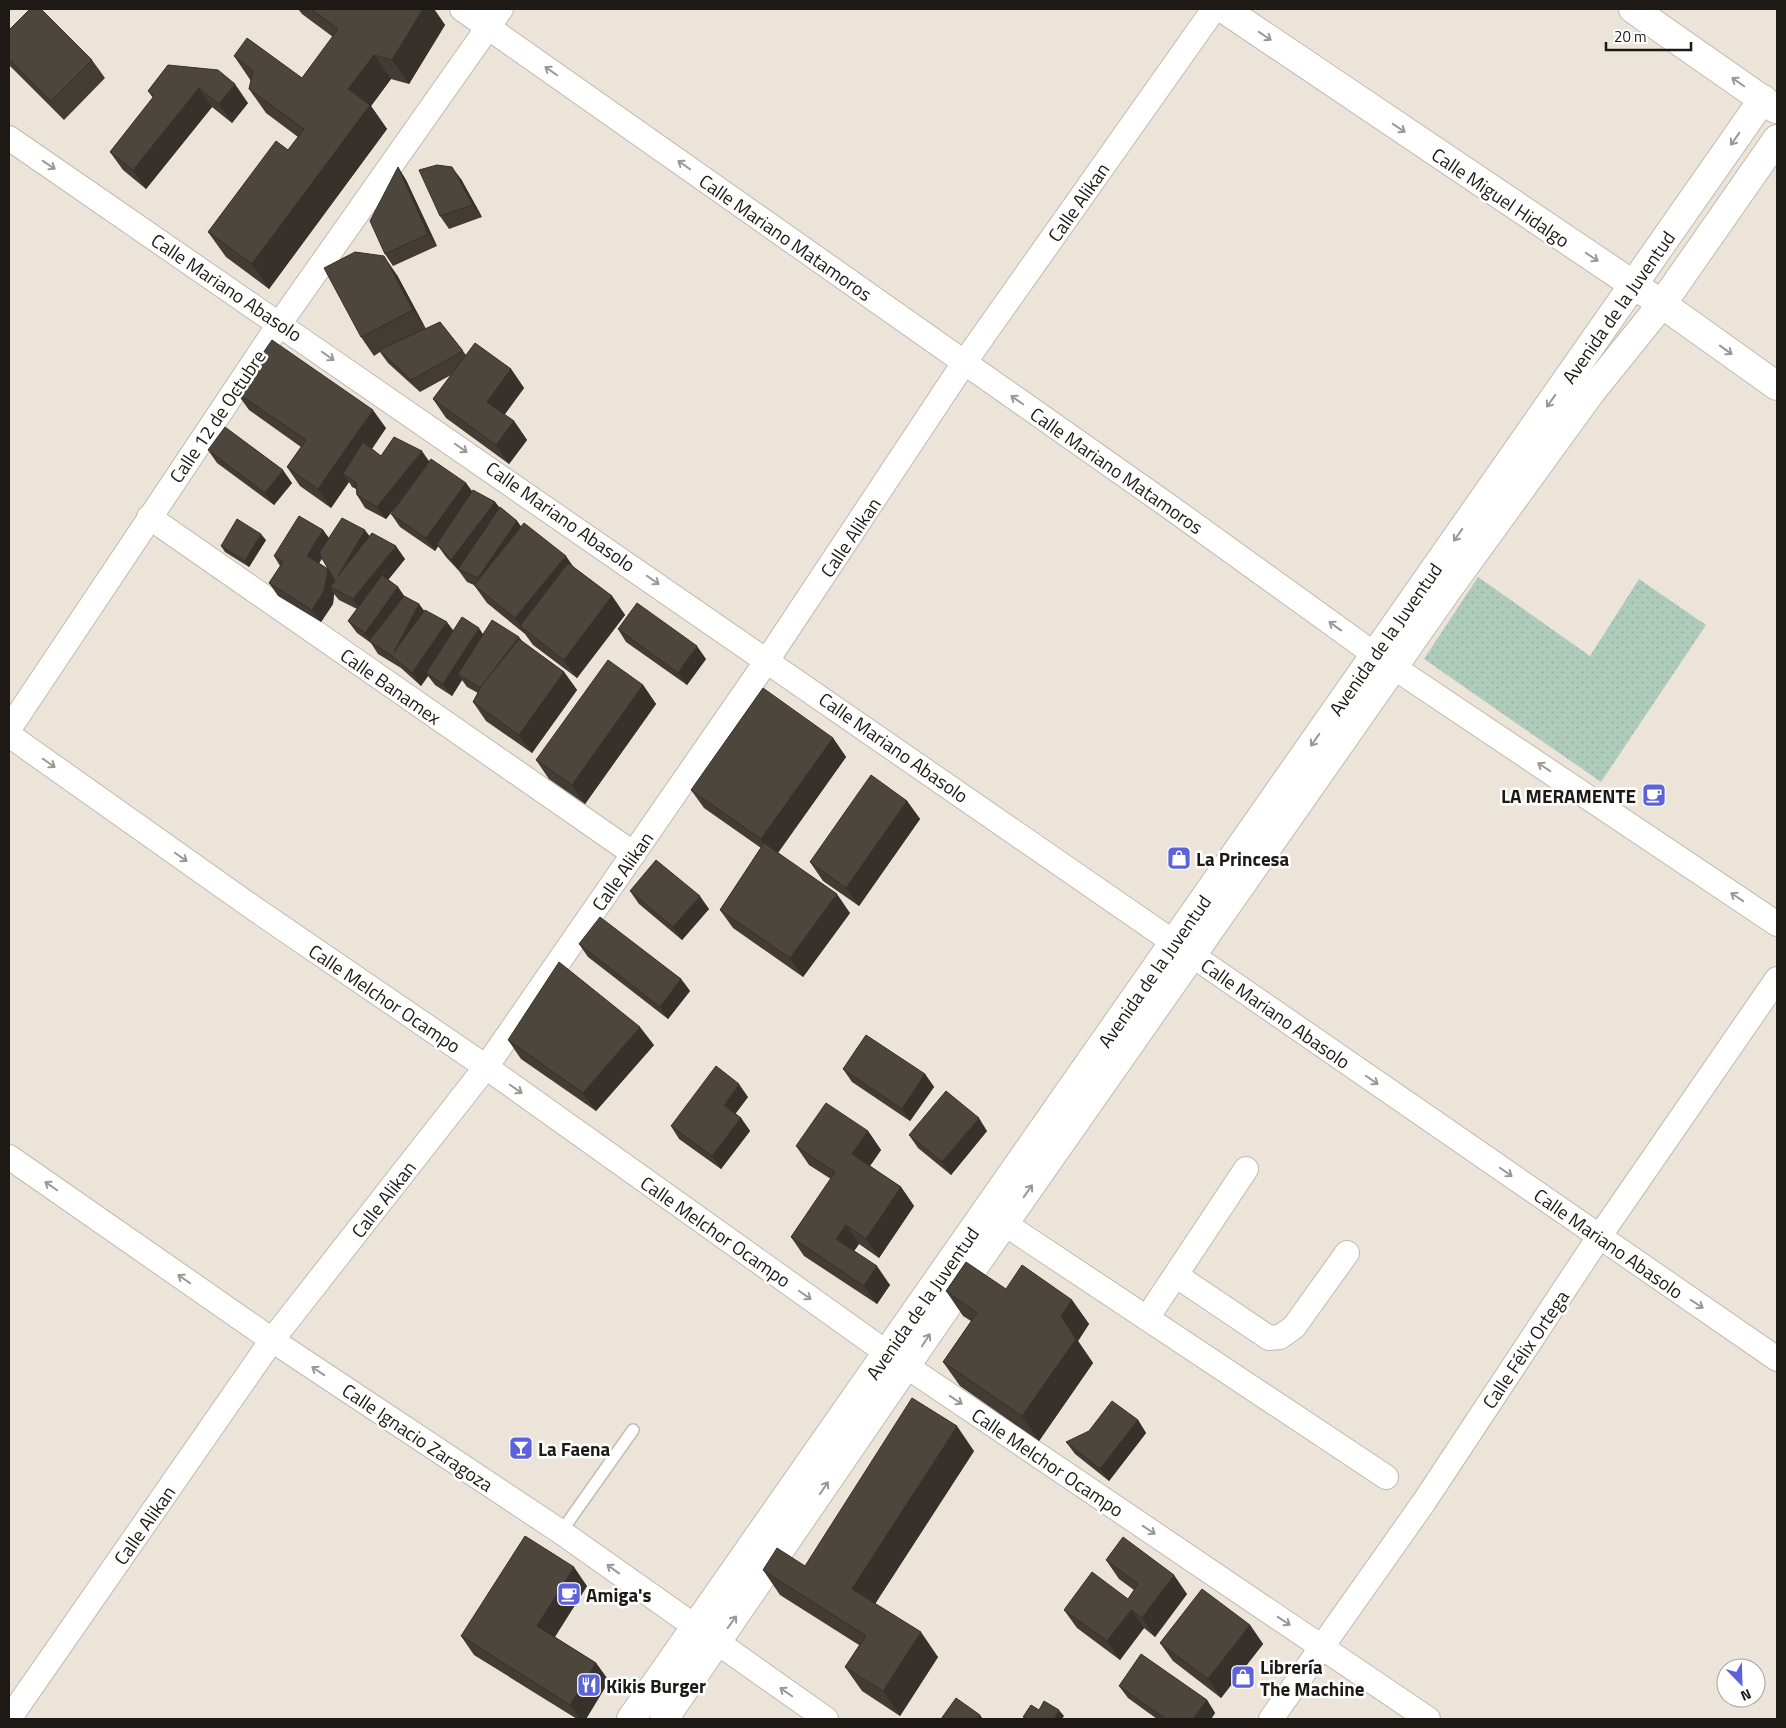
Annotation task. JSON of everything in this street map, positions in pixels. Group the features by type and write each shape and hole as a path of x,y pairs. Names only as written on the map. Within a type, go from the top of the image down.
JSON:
{"street":[{"name":"Calle Mariano Matamoros","path":"462,9 494,18 964,363 1385,660 1777,924"},
{"name":"Calle Alikan","path":"9,1719 272,1340 486,1067 768,659 964,363 1214,9"},
{"name":"Calle Miguel Hidalgo","path":"1224,9 1633,284 1777,386"},
{"path":"1633,9 1772,99"},
{"name":"Calle 12 de Octubre","path":"9,729 148,517 280,323 494,18"},
{"name":"Avenida de la Juventud","path":"631,1719 706,1636 1385,660 1633,284 1772,99"},
{"name":"Calle Mariano Abasolo","path":"9,138 768,659 1183,949 1777,1359"},
{"name":"Avenida de la Juventud","path":"1385,660 1590,392 1662,304 1777,139"},
{"name":"Calle Banamex","path":"148,517 634,854"},
{"name":"Calle Melchor Ocampo","path":"9,735 252,906 486,1067 897,1360 1428,1719"},
{"name":"Calle Félix Ortega","path":"1271,1719 1424,1502 1599,1237 1777,979"},
{"name":"Calle Ignacio Zaragoza","path":"9,1157 272,1340 561,1532 826,1719"},
{"path":"1147,1318 1177,1276 1246,1169"},
{"path":"996,1217 1386,1478"},
{"path":"1177,1276 1269,1338 1280,1337 1294,1327 1347,1254"},
{"name":"Avenida de la Juventud","path":"664,1719 706,1636"}],"lane":[{"path":"561,1532 633,1430"}],"green space":[{"path":"1478,577 1590,656 1639,579 1706,625 1601,782 1424,659"}],"building":[{"path":"30,9 41,9 92,60 51,101 9,59 9,30"},
{"path":"311,9 423,9 392,60 374,55 348,89 370,105 252,264 208,232 276,141 288,150 304,129 249,89 253,71 234,56 247,38 302,78 338,29"},
{"path":"168,65 218,70 235,84 219,104 199,88 133,170 110,152 154,96 148,91"},
{"path":"437,165 452,167 473,205 440,216 419,170"},
{"path":"398,167 428,234 385,254 370,221"},
{"path":"355,252 384,256 413,310 361,337 324,268"},
{"path":"440,322 463,351 411,380 379,350"},
{"path":"272,340 373,410 318,489 287,467 306,440 236,392"},
{"path":"475,343 511,369 487,402 514,421 496,445 433,399"},
{"path":"225,427 283,470 265,493 208,450"},
{"path":"394,437 422,451 377,507 357,495 356,482 343,474 363,442 381,456"},
{"path":"431,459 466,483 426,538 391,514"},
{"path":"473,490 495,502 451,560 437,544"},
{"path":"500,507 517,521 478,578 458,569"},
{"path":"299,516 323,530 307,556 328,569 324,591 312,610 269,583 283,562 274,556"},
{"path":"342,518 365,530 338,576 372,533 396,546 353,599 330,587 335,581 319,553"},
{"path":"237,519 261,534 245,561 221,546"},
{"path":"524,523 566,556 515,618 474,585"},
{"path":"568,563 612,596 564,660 520,626"},
{"path":"382,575 398,587 365,633 348,621"},
{"path":"404,596 419,604 394,652 425,610 447,622 412,673 392,656 369,641"},
{"path":"637,603 697,646 678,673 618,629"},
{"path":"462,617 479,628 443,684 426,673"},
{"path":"492,620 519,637 480,688 458,674"},
{"path":"519,639 564,672 519,735 473,702 482,685"},
{"path":"608,660 643,685 572,785 536,760"},
{"path":"763,688 833,738 761,839 691,790"},
{"path":"871,775 907,801 846,888 810,862"},
{"path":"764,843 837,894 790,958 720,910"},
{"path":"656,860 700,896 673,927 630,891"},
{"path":"600,917 681,979 660,1007 579,944"},
{"path":"559,962 640,1027 583,1093 508,1040"},
{"path":"866,1035 925,1074 902,1109 843,1069"},
{"path":"716,1066 739,1084 724,1105 741,1118 712,1156 671,1126"},
{"path":"946,1091 979,1118 942,1162 909,1135"},
{"path":"826,1103 868,1131 852,1154 901,1187 866,1239 846,1225 836,1239 877,1266 864,1286 791,1237 835,1172 796,1146"},
{"path":"966,1262 1006,1289 1022,1265 1072,1300 1061,1316 1076,1339 1022,1416 943,1362 977,1313 946,1291"},
{"path":"912,1398 957,1426 852,1589 921,1632 883,1691 845,1667 866,1636 763,1570 777,1548 805,1566"},
{"path":"1112,1401 1138,1420 1100,1469 1066,1442 1089,1431"},
{"path":"525,1536 574,1567 537,1626 596,1663 570,1705 461,1636"},
{"path":"1123,1537 1174,1575 1142,1618 1131,1610 1107,1641 1064,1610 1092,1572 1128,1599 1138,1584 1106,1560"},
{"path":"1202,1589 1250,1625 1208,1679 1160,1643"},
{"path":"1141,1654 1207,1700 1193,1719 1166,1719 1119,1686"},
{"path":"956,1698 980,1715 977,1719 941,1719"},
{"path":"1044,1701 1059,1710 1054,1719 1028,1719 1023,1717 1031,1705 1039,1710"}],"place":[{"name":"LA MERAMENTE","path":"1654,795"},
{"name":"La Princesa","path":"1179,858"},
{"name":"La Faena","path":"521,1448"},
{"name":"Amiga's","path":"569,1594"},
{"name":"Librería The Machine","path":"1243,1677"},
{"name":"Kikis Burger","path":"589,1685"}]}
